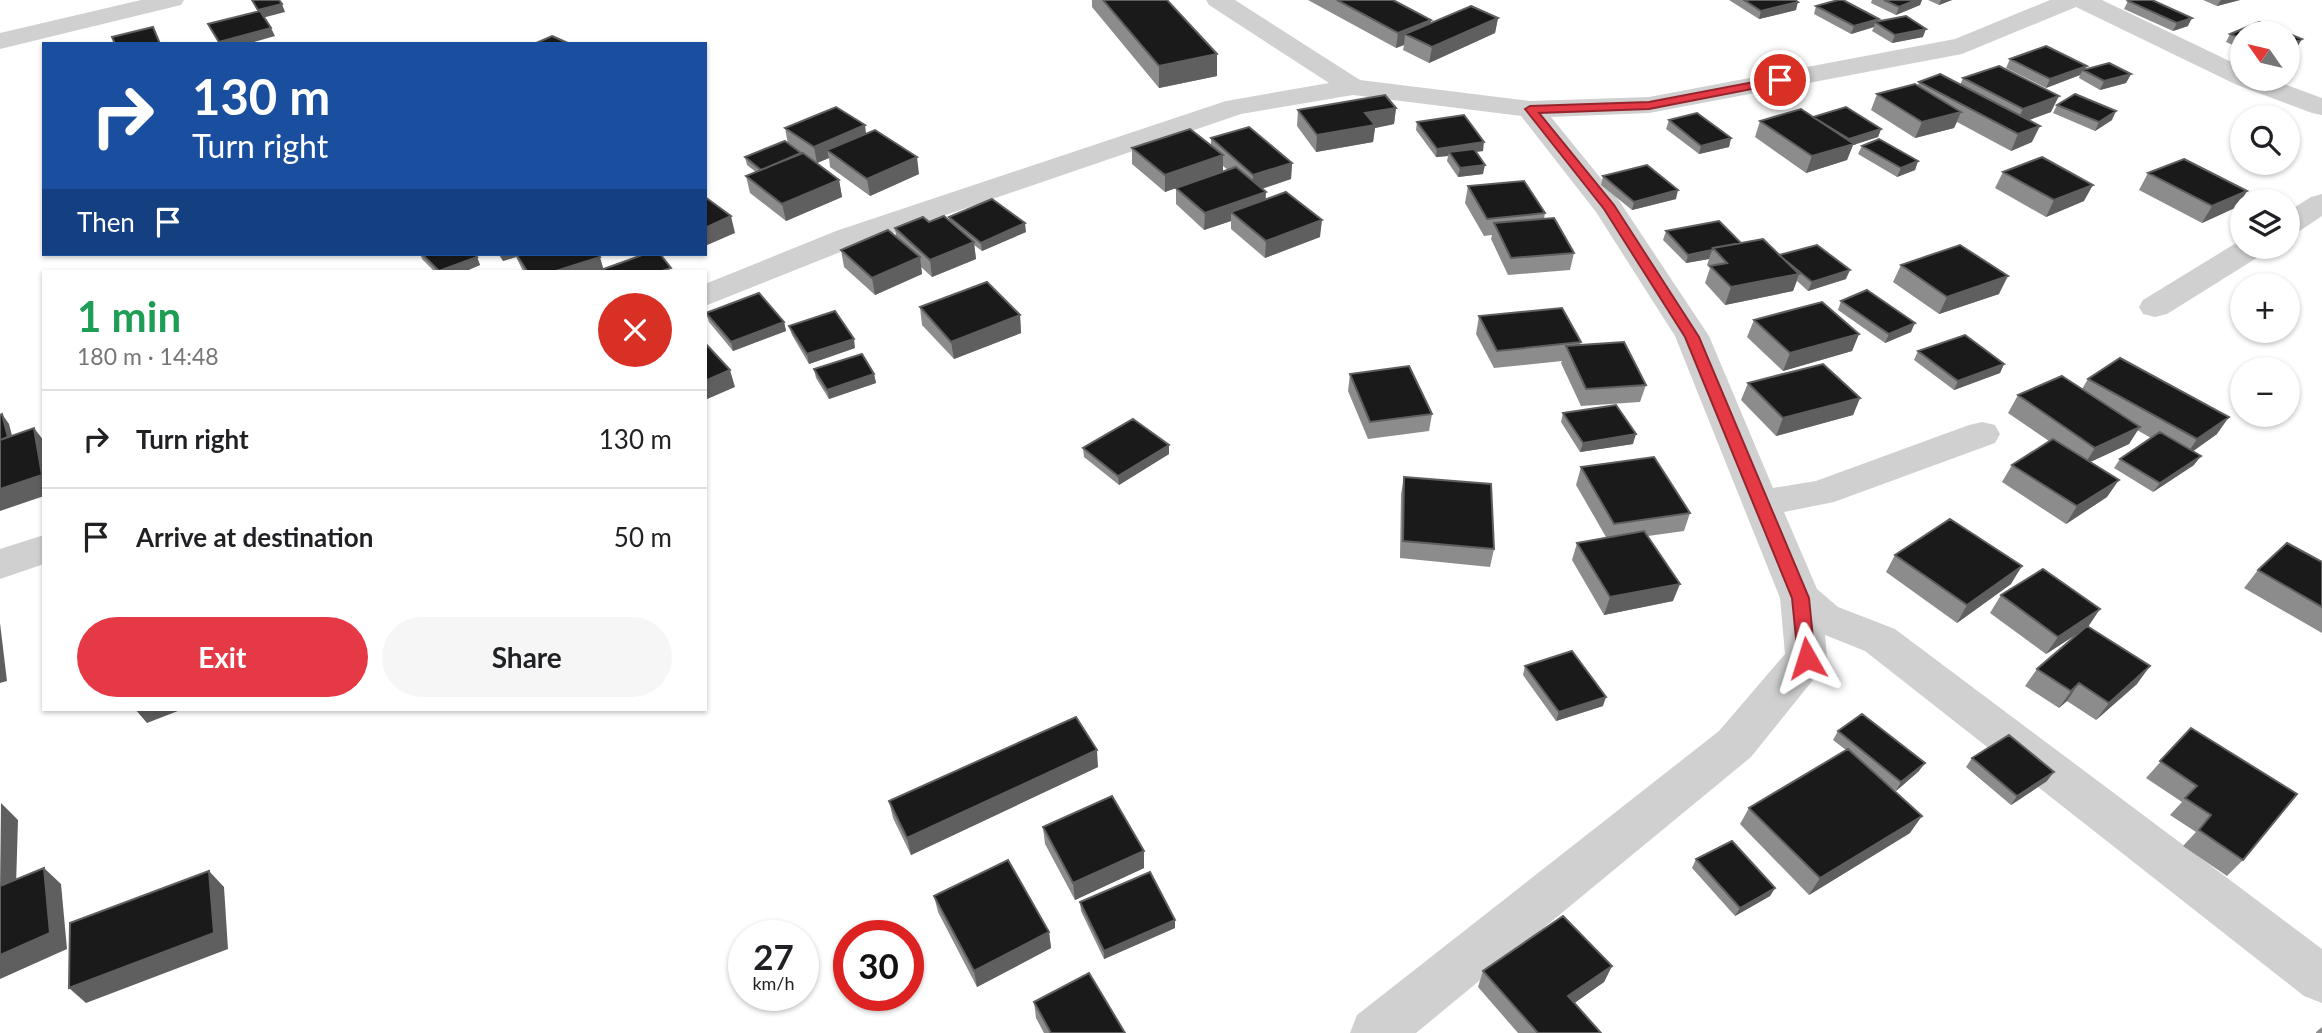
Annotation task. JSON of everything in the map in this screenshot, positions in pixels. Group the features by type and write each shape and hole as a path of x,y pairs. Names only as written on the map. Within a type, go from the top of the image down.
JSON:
{"street":[{"path":"0,41 172,0"},
{"path":"1218,0 1353,87"},
{"path":"707,295 847,238 1236,107 1353,87 1530,109 1649,105 1962,46 2071,0"},
{"path":"2082,0 2230,71"},
{"path":"2279,91 2322,107"},
{"path":"1376,1033 1537,900 1735,744 1807,658 1800,598 1692,337 1609,208 1530,109"},
{"path":"2300,217 2322,203"},
{"path":"2155,307 2233,259"},
{"path":"1761,503 1821,494 1982,434"},
{"path":"0,564 42,550"},
{"path":"1800,598 1823,618 1880,640 2322,979"}],"building":[{"path":"252,0 279,0 282,4 258,10"},
{"path":"1103,0 1167,0 1217,54 1159,66"},
{"path":"1337,0 1393,0 1431,20 1398,33"},
{"path":"1744,0 1795,0 1798,2 1761,11"},
{"path":"1843,0 1879,19 1854,26 1816,6"},
{"path":"1884,0 1916,0 1899,7"},
{"path":"2152,0 2192,18 2177,23 2128,1"},
{"path":"1471,6 1498,18 1432,47 1405,34"},
{"path":"260,11 271,28 219,42 208,24"},
{"path":"1906,16 1926,29 1895,35 1875,22"},
{"path":"153,27 159,42 114,42 112,37"},
{"path":"552,36 566,42 538,42"},
{"path":"2046,46 2087,66 2050,79 2010,59"},
{"path":"2109,63 2131,74 2104,81 2083,70"},
{"path":"1999,66 2059,96 2023,109 1963,78"},
{"path":"1940,74 2040,126 2018,134 1919,82"},
{"path":"1915,84 1961,112 1922,122 1877,94"},
{"path":"2075,94 2116,111 2099,122 2057,105"},
{"path":"1385,95 1396,108 1365,113 1375,125 1317,135 1298,110"},
{"path":"836,107 865,125 814,147 785,128"},
{"path":"1846,107 1881,129 1849,139 1813,117"},
{"path":"1801,109 1854,144 1812,156 1760,121"},
{"path":"1697,113 1731,138 1701,146 1669,120"},
{"path":"1464,115 1484,142 1437,149 1417,122"},
{"path":"1249,127 1292,163 1253,175 1211,138"},
{"path":"1190,129 1223,155 1165,175 1132,148"},
{"path":"875,130 917,157 867,179 827,150"},
{"path":"1879,139 1918,161 1901,168 1862,146"},
{"path":"785,141 801,153 761,170 745,157"},
{"path":"1474,149 1485,165 1460,168 1449,152"},
{"path":"803,153 839,180 782,204 746,176"},
{"path":"2042,157 2093,185 2054,200 2003,172"},
{"path":"2184,159 2243,189 2230,189 2230,198 2212,206 2148,173"},
{"path":"1647,165 1678,190 1634,202 1603,176"},
{"path":"1236,167 1266,192 1205,213 1176,188"},
{"path":"1524,181 1545,213 1487,219 1468,186"},
{"path":"1286,192 1322,220 1266,241 1231,212"},
{"path":"707,198 731,216 707,227"},
{"path":"992,199 1025,223 981,243 949,217"},
{"path":"944,216 974,242 930,260 895,228 923,217 929,222"},
{"path":"1554,218 1574,253 1511,258 1494,223"},
{"path":"1719,221 1741,243 1688,255 1666,231"},
{"path":"888,230 920,257 872,278 841,250"},
{"path":"1763,239 1799,274 1731,287 1710,266 1727,263 1713,248"},
{"path":"1817,245 1850,270 1812,282 1779,255"},
{"path":"1960,245 2008,276 1947,297 1901,265"},
{"path":"424,256 477,257 442,270 438,270"},
{"path":"517,256 600,257 559,270 526,270"},
{"path":"640,256 662,256 671,268 665,270 601,270"},
{"path":"987,282 1020,315 951,342 920,307"},
{"path":"1867,290 1915,323 1889,334 1841,301"},
{"path":"759,293 784,322 731,342 707,313"},
{"path":"1822,302 1859,334 1790,353 1754,320"},
{"path":"1562,308 1581,342 1497,351 1479,316"},
{"path":"835,311 854,339 807,354 789,326"},
{"path":"1965,335 2004,364 1958,381 1918,351"},
{"path":"1624,342 1646,385 1586,389 1566,346"},
{"path":"707,345 730,370 707,380"},
{"path":"862,354 874,374 827,390 814,369"},
{"path":"2120,358 2229,417 2197,439 2088,379"},
{"path":"1823,364 1860,398 1783,418 1748,383"},
{"path":"1409,366 1432,414 1370,422 1350,374"},
{"path":"2062,376 2140,427 2095,448 2018,395"},
{"path":"1616,405 1636,434 1583,443 1563,413"},
{"path":"2,414 8,437 0,440 0,415"},
{"path":"1133,419 1169,445 1118,476 1083,448"},
{"path":"34,428 42,475 0,489 0,440"},
{"path":"2160,432 2201,456 2160,483 2120,459"},
{"path":"2053,439 2119,480 2077,506 2012,465"},
{"path":"1654,457 1690,513 1614,524 1581,467"},
{"path":"1404,477 1491,484 1494,549 1403,541"},
{"path":"1950,519 2022,566 1967,605 1895,555"},
{"path":"1644,531 1680,584 1610,597 1577,543"},
{"path":"2287,543 2322,562 2322,607 2258,570"},
{"path":"2043,569 2100,609 2058,637 2001,595"},
{"path":"2087,626 2150,666 2109,703 2079,683 2071,691 2037,669"},
{"path":"1572,651 1606,697 1559,712 1525,666"},
{"path":"1862,714 1925,763 1901,782 1838,731"},
{"path":"1076,717 1097,750 907,838 889,801"},
{"path":"2191,728 2297,794 2243,860 2199,830 2211,815 2185,798 2197,786 2160,761"},
{"path":"2009,735 2054,772 2017,796 1972,758"},
{"path":"1848,749 1922,816 1820,878 1749,808"},
{"path":"1112,796 1144,851 1073,883 1043,827"},
{"path":"1732,841 1775,888 1740,908 1696,859"},
{"path":"1008,860 1049,932 974,971 934,896"},
{"path":"44,868 50,933 0,955 0,886"},
{"path":"209,871 214,933 69,988 70,923"},
{"path":"1150,872 1175,920 1104,951 1080,902"},
{"path":"1563,916 1612,966 1568,996 1601,1033 1538,1033 1483,971"},
{"path":"1089,973 1125,1033 1051,1033 1034,1002"}],"route":[{"path":"1780,80 1649,105 1530,109 1609,208 1692,337 1800,598 1807,658"}]}
